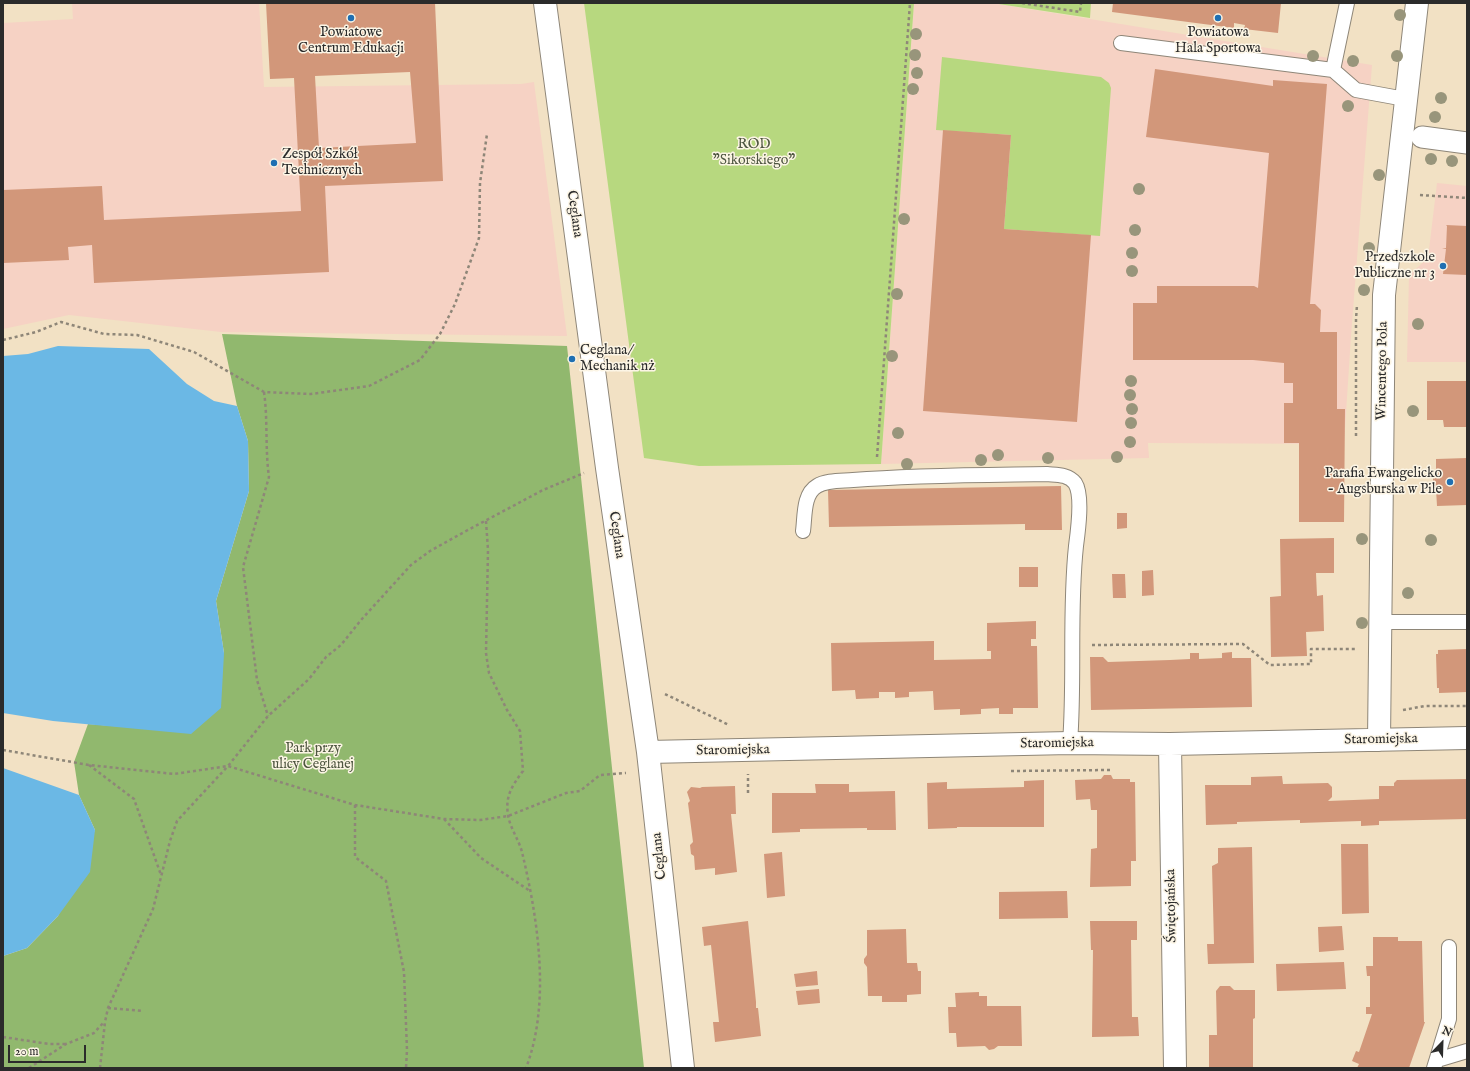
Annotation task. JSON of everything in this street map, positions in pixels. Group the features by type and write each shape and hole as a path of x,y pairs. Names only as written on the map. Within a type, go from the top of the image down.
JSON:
{"street":[{"name":"Ceglana","path":"546,3 607,468 649,762 683,1068"},
{"name":"Wincentego Pola","path":"1379,740 1384,295 1417,3"},
{"path":"1422,137 1467,143"},
{"name":"Staromiejska","path":"649,762 1070,743 1170,744 1467,738"},
{"name":"Świętojańska","path":"1170,744 1175,1068"}],"lane":[{"path":"1333,70 1347,3"},
{"path":"1121,43 1333,70 1356,90 1405,99"},
{"path":"803,531 806,506 810,493 817,486 827,483 891,478 1047,474 1065,475 1075,483 1079,497 1072,645 1072,720 1070,743"},
{"path":"1380,622 1467,622"},
{"path":"1435,1064 1449,1019 1449,947"},
{"path":"1435,1064 1467,1051"}],"path":[{"path":"877,464 910,3"},
{"path":"1022,3 1080,12 1081,3"},
{"path":"3,340 36,332 61,322 104,334 137,335 194,352 264,392 311,394 369,386 420,360 440,334 455,304 479,238 480,183 487,134"},
{"path":"1435,196 1467,198"},
{"path":"264,392 267,411 267,464 269,477 243,567 257,680 268,716"},
{"path":"100,1068 108,1008 153,909 177,821 228,766 268,716 309,679 326,657 341,644 411,565 430,551 543,490 588,472"},
{"path":"486,521 488,550 486,653 489,673 507,710 520,731 523,771 510,789 508,816 522,850 530,891 538,951 539,1017 526,1068"},
{"path":"1072,645 1243,644 1270,664 1311,664 1311,649 1356,649"},
{"path":"658,690 735,728"},
{"path":"1379,715 1425,706 1467,706"},
{"path":"3,750 89,765 174,774 228,766 355,805 444,819 480,820 508,816 566,793 580,791 600,775 649,762"},
{"path":"89,765 134,799 161,876"},
{"path":"748,774 748,793"},
{"path":"355,805 355,857 386,881 404,972 407,1050 406,1068"},
{"path":"444,819 482,858 530,891"},
{"path":"108,1008 143,1011"},
{"path":"29,1068 66,1044 94,1033 105,1022"},
{"path":"3,1037 41,1043 66,1044"}],"shaded area":[{"name":"Zespół Szkół Technicznych","path":"72,3 259,3 264,87 521,84 534,82 567,336 221,332 69,315 3,329 3,23 73,19"},
{"path":"914,3 992,3 1372,65 1344,444 1148,443 1149,458 881,464"},
{"name":"Przedszkole Publiczne nr 3","path":"1437,183 1467,186 1467,362 1407,362 1409,275 1428,258"}],"green space":[{"name":"ROD \"Sikorskiego\"","path":"584,3 914,3 881,464 699,466 644,458"},
{"path":"992,3 1091,3 1090,18"},
{"path":"942,57 1101,77 1109,83 1111,88 1100,236 1004,229 1011,135 936,130"},
{"name":"Park przy ulicy Ceglanej","path":"222,334 567,346 644,1068 3,1068 3,956 27,948 58,916 95,830 79,795 74,762 88,724 126,727 224,653 216,601 249,491 248,441 237,406"}],"water":[{"path":"58,346 149,349 187,384 214,401 237,406 248,441 249,491 216,601 224,653 221,708 191,734 53,721 3,713 3,356 28,354"},
{"path":"3,768 79,795 95,830 90,872 58,916 27,948 3,956"}],"building":[{"path":"266,3 435,3 443,181 325,186 329,272 94,283 92,245 68,247 69,260 3,263 3,190 102,186 104,220 301,211 294,78 270,79","holes":["410,72 416,143 319,148 315,76"]},
{"name":"Powiatowa Hala Sportowa","path":"1113,3 1281,3 1278,33 1244,29 1245,25 1234,23 1234,28 1112,12"},
{"path":"1155,69 1273,86 1273,80 1327,84 1310,304 1315,304 1321,310 1320,332 1337,332 1337,409 1345,409 1344,522 1299,522 1299,443 1284,443 1284,403 1293,403 1293,383 1284,383 1284,363 1253,360 1133,360 1133,303 1157,303 1157,286 1254,286 1258,288 1269,153 1146,137"},
{"path":"943,130 1011,135 1004,229 1091,235 1077,422 923,411"},
{"path":"1446,225 1467,226 1467,275 1443,274 1446,249 1442,248 1446,248"},
{"path":"1427,381 1467,381 1467,427 1444,427 1443,420 1427,420"},
{"name":"Parafia Ewangelicko - Augsburska w Pile","path":"1467,458 1467,505 1437,506 1436,489 1433,489 1433,476 1436,476 1436,459"},
{"path":"1061,486 1062,530 1025,530 1025,524 829,527 828,490"},
{"path":"1117,513 1127,513 1127,528 1117,529"},
{"path":"1334,538 1334,573 1316,573 1317,596 1323,595 1324,631 1306,632 1307,656 1271,657 1270,597 1281,596 1280,539"},
{"path":"1019,567 1038,567 1038,587 1019,587"},
{"path":"1153,570 1154,595 1142,596 1142,571"},
{"path":"1112,574 1125,574 1126,598 1113,598"},
{"path":"1036,621 1036,639 1031,639 1031,646 1037,646 1038,708 1013,708 1013,714 999,714 999,708 981,709 981,714 960,715 960,709 934,710 933,691 909,692 909,697 895,698 895,692 879,692 879,698 856,699 855,690 832,691 831,643 934,641 934,660 991,659 991,651 987,651 987,623"},
{"path":"1467,649 1467,692 1439,693 1439,688 1437,688 1436,654 1438,654 1438,650"},
{"path":"1232,652 1232,658 1251,658 1252,707 1091,710 1090,657 1103,657 1108,662 1170,660 1190,659 1190,653 1199,653 1199,659 1222,658 1222,653"},
{"path":"1104,775 1111,775 1113,779 1130,779 1130,782 1135,782 1136,861 1131,861 1131,886 1090,887 1091,849 1097,848 1097,810 1091,810 1090,799 1076,800 1075,780 1101,779"},
{"path":"1282,776 1283,784 1328,783 1332,787 1332,797 1328,801 1379,799 1379,786 1394,786 1394,783 1397,780 1467,779 1467,819 1379,821 1379,825 1361,826 1361,821 1300,823 1300,820 1237,822 1237,824 1206,825 1205,785 1251,785 1251,777"},
{"path":"1044,780 1044,827 957,827 928,829 927,783 947,782 947,789 1024,787 1024,781"},
{"path":"815,784 849,784 849,792 895,791 896,830 867,830 867,828 800,829 800,832 772,833 772,793 816,793"},
{"path":"735,786 736,814 731,814 737,872 715,875 715,868 695,870 694,856 691,854 690,845 693,842 688,803 690,801 687,792 691,787 700,788"},
{"path":"1341,844 1368,844 1369,913 1342,914"},
{"path":"1252,847 1254,963 1208,964 1207,944 1214,944 1212,866 1218,863 1218,848"},
{"path":"782,852 785,896 767,898 764,854"},
{"path":"1067,891 1068,918 999,919 999,892"},
{"path":"748,921 756,1008 758,1008 761,1036 715,1042 713,1022 719,1022 711,945 704,946 702,927"},
{"path":"1090,921 1137,921 1137,940 1131,940 1132,1017 1138,1017 1139,1036 1092,1037 1093,950 1091,950"},
{"path":"1342,926 1344,950 1319,952 1318,927"},
{"path":"906,929 907,963 917,963 918,971 921,971 921,994 907,995 907,1002 882,1002 882,996 868,996 867,967 864,963 864,959 867,955 867,930"},
{"path":"1373,937 1398,937 1398,941 1422,941 1425,1022 1409,1068 1357,1068 1359,1064 1352,1061 1356,1051 1359,1052 1372,1014 1366,1014 1366,1007 1370,1007 1370,976 1367,976 1366,966 1373,966"},
{"path":"1344,962 1346,989 1277,991 1276,964"},
{"path":"817,971 818,985 796,987 794,974"},
{"path":"1220,986 1230,986 1234,990 1255,990 1255,1018 1253,1019 1253,1068 1209,1067 1209,1035 1217,1035 1216,991"},
{"path":"819,989 820,1003 798,1005 796,991"},
{"path":"979,992 979,996 987,996 987,1006 1021,1006 1022,1046 998,1046 989,1050 985,1046 957,1047 956,1033 949,1033 948,1007 956,1007 955,993"}],"place":[{"name":"Powiatowe Centrum Edukacji","path":"351,18"},
{"name":"Powiatowa Hala Sportowa","path":"1218,18"},
{"name":"Zespół Szkół Technicznych","path":"274,163"},
{"name":"Przedszkole Publiczne nr 3","path":"1443,266"},
{"name":"Ceglana/ Mechanik nż","path":"572,359"},
{"name":"Parafia Ewangelicko - Augsburska w Pile","path":"1450,482"}]}
